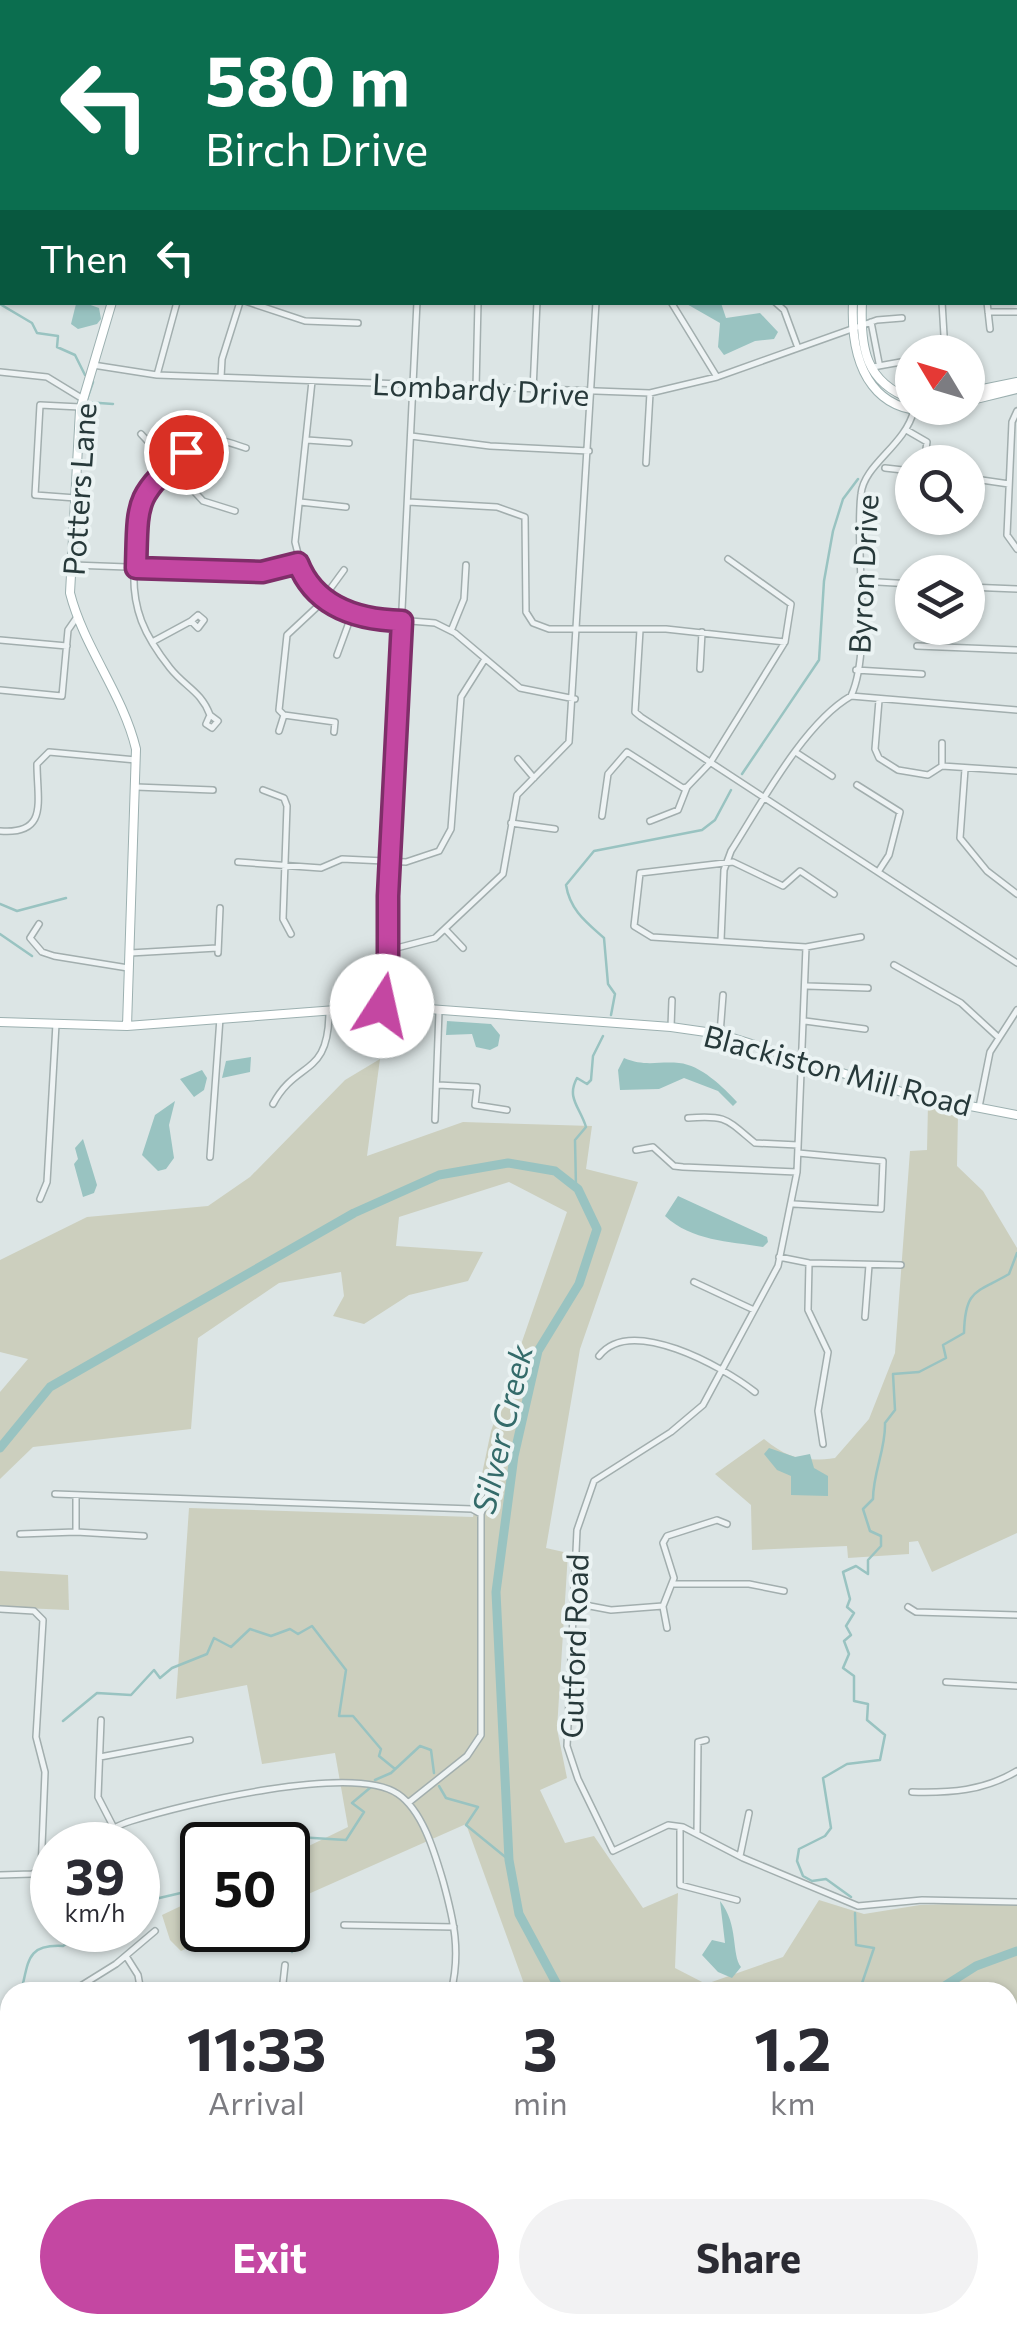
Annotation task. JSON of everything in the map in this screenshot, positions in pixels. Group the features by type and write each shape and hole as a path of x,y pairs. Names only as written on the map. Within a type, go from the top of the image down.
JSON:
{"main road":[{"name":"Potters Lane","path":"111,305 82,403 70,592 77,617 131,725 137,760 127,1026"},
{"path":"854,305 861,326 854,352 867,378 895,403"},
{"path":"862,305 862,350 870,368 895,391"},
{"path":"985,390 1017,385"},
{"path":"985,395 1017,385"},
{"name":"Blackiston Mill Road","path":"0,1022 127,1026 388,1006 671,1027 720,1034 908,1094 1017,1115"}],"street":[{"path":"158,375 176,305"},
{"path":"222,378 222,359 239,305"},
{"path":"257,305 305,321 358,324"},
{"path":"388,1006 390,861 417,305"},
{"path":"476,388 478,305"},
{"path":"534,390 537,305"},
{"path":"389,950 417,946 445,929 503,874 517,795 570,742 596,305"},
{"path":"674,305 717,377"},
{"path":"778,305 799,348"},
{"path":"942,305 944,335"},
{"path":"987,305 990,329"},
{"path":"988,312 1017,312"},
{"name":"Lombardy Drive","path":"92,365 158,375 650,393 717,377 861,326 902,318"},
{"path":"861,326 879,363"},
{"path":"870,368 895,362"},
{"path":"0,372 47,377 82,403"},
{"path":"312,381 295,542 304,577 324,598 352,614 435,623 452,631 531,694 575,700"},
{"path":"646,463 650,393"},
{"path":"76,498 35,495 37,445 40,405 82,403"},
{"path":"1017,411 1012,422 1014,475 1006,535 1017,549"},
{"name":"Byron Drive","path":"851,696 856,670 861,494 876,466 910,425"},
{"path":"908,431 927,445"},
{"path":"141,434 203,501 235,511"},
{"path":"411,436 490,446 590,451"},
{"path":"210,715 200,693 172,671 132,604 142,496 152,480 200,442 212,439 246,448"},
{"path":"308,440 349,444"},
{"path":"885,468 895,469"},
{"path":"985,480 1010,484"},
{"path":"300,502 346,507"},
{"path":"408,502 498,507 525,517"},
{"path":"531,508 525,517 526,612 533,622 549,629 579,632 702,632 762,636 785,642"},
{"path":"650,821 678,810 687,787 710,764 785,642 792,604 728,558"},
{"path":"73,565 262,572 298,563"},
{"path":"452,631 464,599 466,564"},
{"path":"334,732 335,722 284,715 279,710 287,635 324,598 344,570"},
{"path":"860,581 895,583"},
{"path":"985,588 1017,589"},
{"path":"336,654 352,614"},
{"path":"0,690 62,696 70,623 77,617"},
{"path":"154,641 192,621"},
{"path":"640,630 635,712 1017,963"},
{"path":"700,669 702,632"},
{"path":"0,640 67,646"},
{"path":"917,646 1017,650"},
{"path":"238,862 321,868 342,860 426,858 446,842 451,830 457,712 461,697 485,659"},
{"path":"856,670 922,674"},
{"path":"721,940 727,862 765,799 829,709 851,696 1017,710"},
{"path":"879,700 875,749 879,758 898,770 928,775 942,766 1017,772"},
{"path":"278,731 284,715"},
{"path":"942,743 942,766"},
{"path":"0,831 22,833 32,826 38,764 48,752 137,760"},
{"path":"602,816 608,774 627,752 682,788 687,787"},
{"path":"797,753 832,776"},
{"path":"518,759 534,778"},
{"path":"964,769 960,838 987,871 1017,894"},
{"path":"857,784 900,812 889,855 878,872"},
{"path":"136,787 212,790"},
{"path":"263,790 284,798 287,806 283,919 291,934"},
{"path":"512,823 555,829"},
{"path":"834,894 800,871 783,886 742,864 727,862 640,873 634,926 640,933 806,947 861,937"},
{"path":"129,953 218,951 220,908"},
{"path":"38,924 30,938 42,952 128,968"},
{"path":"445,929 463,948"},
{"name":"Gutford Road","path":"680,1827 659,1827 619,1851 606,1843 567,1746 577,1530 594,1481 695,1413 722,1372 780,1257 794,1204 797,1172 808,986 806,947"},
{"path":"894,965 961,1003 998,1037"},
{"path":"808,986 868,988"},
{"path":"720,1034 723,995"},
{"path":"671,1027 672,1000"},
{"path":"273,1104 280,1092 316,1062 327,1045 329,1008"},
{"path":"979,1108 990,1052 1017,1010"},
{"path":"435,1120 439,1011"},
{"path":"210,1157 220,1018"},
{"path":"805,1021 865,1029"},
{"path":"40,1199 47,1182 56,1024"},
{"path":"438,1085 469,1084 476,1087 476,1105 507,1110"},
{"path":"688,1118 714,1115 738,1125 755,1143 798,1145"},
{"path":"636,1150 654,1147 674,1166 797,1172"},
{"path":"794,1204 881,1210 883,1161 798,1154"},
{"path":"780,1257 808,1263 900,1264"},
{"path":"808,1263 808,1310 828,1352 818,1411 822,1444"},
{"path":"865,1317 869,1265"},
{"path":"694,1282 754,1310"},
{"path":"599,1356 615,1341 646,1340 722,1372 755,1392"},
{"path":"408,1803 463,1759 480,1738 484,1649 482,1514 489,1492"},
{"path":"55,1494 472,1509 482,1514"},
{"path":"76,1495 76,1532"},
{"path":"666,1628 662,1606 673,1584 664,1542 668,1536 717,1520 726,1524"},
{"path":"20,1534 144,1536"},
{"path":"673,1584 748,1584 784,1591"},
{"path":"574,1603 612,1610 662,1606"},
{"path":"908,1608 916,1612 1017,1614"},
{"path":"0,1609 34,1611 43,1620 36,1728 44,1772 42,1822"},
{"path":"946,1682 1017,1686"},
{"path":"101,1720 98,1797 111,1822"},
{"path":"100,1756 190,1740"},
{"path":"697,1834 698,1742 706,1740"},
{"path":"912,1792 964,1790 997,1783 1017,1771"},
{"path":"133,1822 320,1783 369,1782 408,1803 435,1858 459,1959 454,1982"},
{"path":"740,1856 749,1813"},
{"path":"737,1900 680,1885 680,1827 858,1906 922,1900 1017,1902"},
{"path":"0,1875 30,1871"},
{"path":"344,1924 454,1927"},
{"path":"86,1982 131,1952"},
{"path":"126,1956 139,1982"},
{"path":"283,1982 285,1965"}],"green space":[{"path":"380,1059 367,1156 463,1122 592,1126 586,1169 638,1182 580,1349 546,1548 568,1553 557,1729 567,1778 540,1790 565,1843 594,1836 643,1908 678,1893 675,1968 702,1982 523,1982 466,1824 310,1893 310,1845 348,1827 335,1753 262,1764 247,1685 176,1699 189,1508 473,1517 491,1431 567,1212 509,1182 399,1217 396,1246 483,1252 468,1281 409,1295 364,1324 333,1316 344,1296 341,1272 279,1283 198,1338 191,1429 33,1447 0,1479 0,1392 28,1359 0,1352 0,1260 87,1217 208,1206 250,1177 345,1080"},
{"path":"928,1104 958,1114 957,1166 983,1191 1017,1248 1017,1533 932,1572 918,1541 909,1542 909,1554 848,1558 847,1546 752,1550 751,1505 715,1474 764,1439 797,1458 835,1458 869,1419 895,1353 910,1151 927,1150"},
{"path":"0,1571 68,1575 69,1610 0,1607"},
{"path":"819,1900 864,1914 920,1905 1017,1902 1017,1982 712,1982 783,1957"},
{"path":"180,1906 180,1950 170,1940 162,1915"}],"water":[{"path":"76,305 99,308 101,319 97,324 78,329 71,324"},
{"path":"688,305 722,305 726,318 760,313 778,332 774,339 755,341 724,355 718,347 720,323"},
{"path":"447,1021 491,1024 500,1035 498,1046 490,1050 476,1047 472,1034 446,1035"},
{"path":"251,1057 250,1072 222,1078 226,1061"},
{"path":"624,1058 695,1068 737,1102 733,1106 718,1091 684,1078 659,1089 620,1090 618,1070"},
{"path":"202,1070 207,1078 204,1090 194,1097 180,1079"},
{"path":"175,1101 169,1125 174,1158 166,1169 158,1171 142,1155 155,1115"},
{"path":"83,1139 97,1185 94,1193 83,1197 74,1164 78,1159 75,1148"},
{"path":"678,1196 767,1237 768,1242 763,1247 687,1231 665,1216"},
{"path":"769,1448 795,1457 810,1454 814,1468 828,1476 828,1496 791,1495 791,1476 777,1470 764,1454"},
{"path":"720,1901 730,1920 741,1967 732,1978 718,1972 702,1955 712,1940 725,1943"}],"waterway":[{"path":"2,305 32,323 37,333 58,336 57,347 75,355 85,375"},
{"path":"93,382 86,402 113,404"},
{"path":"742,774 819,660 824,581 833,531 843,499 858,479"},
{"path":"611,1015 615,994 608,984 604,938 575,909 566,885 594,851 702,830 715,820 731,790"},
{"path":"0,904 17,911 66,898"},
{"path":"0,934 32,956"},
{"path":"576,1188 575,1140 586,1127 573,1097 574,1085 577,1078 587,1084 591,1080 593,1056 603,1036"},
{"name":"Silver Creek","path":"0,1448 50,1387 354,1213 439,1175 508,1163 555,1171 578,1189 597,1229 579,1284 538,1351 514,1456 496,1592 509,1860 519,1914 556,1982"},
{"path":"851,1897 826,1879 812,1881 803,1876 797,1861 799,1849 825,1836 831,1828 823,1778 847,1764 880,1760 885,1735 867,1720 868,1704 854,1701 854,1676 843,1668 849,1654 844,1641 851,1635 846,1626 854,1613 847,1607 850,1599 843,1572 856,1566 868,1574 868,1560 881,1546 881,1536 870,1531 863,1509 873,1499 885,1423 895,1410 893,1374 919,1372 946,1358 943,1345 964,1333 970,1300 981,1289 1009,1274 1017,1253"},
{"path":"63,1721 97,1693 131,1695 154,1670 160,1678 172,1668 207,1654 214,1638 231,1647 250,1629 271,1636 290,1629 298,1634 312,1626 346,1670 339,1716 353,1716 381,1749 379,1756 395,1769"},
{"path":"375,1780 391,1773 420,1746 431,1750 434,1773"},
{"path":"439,1786 446,1798 478,1807 466,1825 509,1860"},
{"path":"310,1838 346,1840 364,1812 352,1803 371,1787"},
{"path":"160,1898 180,1893"},
{"path":"855,1913 856,1945 874,1948 862,1982"},
{"name":"Silver Creek","path":"951,1982 976,1966 1017,1951"},
{"path":"23,1982 28,1963 36,1952"}],"route":[{"path":"186,452 152,480 142,496 136,568 262,572 298,563 314,590 340,610 362,617 402,621 388,896 388,1006 382,1006"}]}
